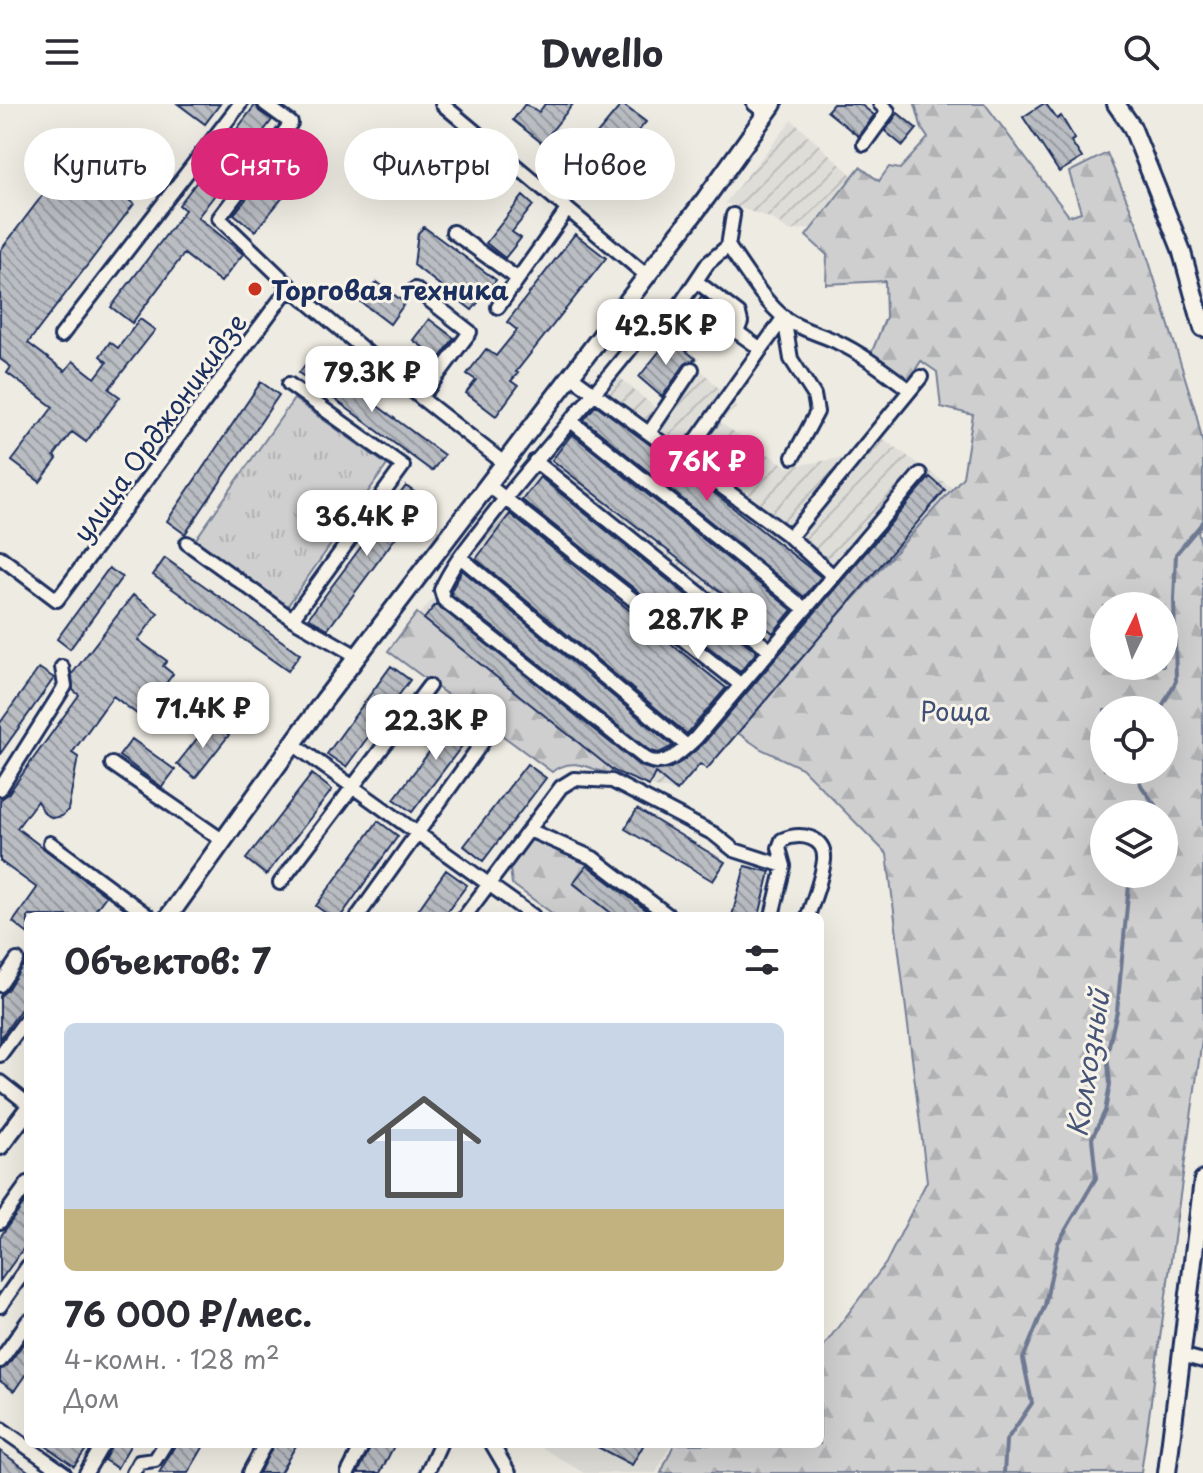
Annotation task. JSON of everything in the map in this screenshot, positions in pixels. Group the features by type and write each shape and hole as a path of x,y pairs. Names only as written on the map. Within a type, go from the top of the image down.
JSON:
{"main road":[{"path":"1116,104 1132,127 1181,249 1203,328"},
{"path":"172,912 357,656 706,198 764,107"},
{"path":"0,1146 24,1112"},
{"path":"1167,1473 1203,1180"}],"street":[{"path":"61,336 240,104"},
{"path":"265,104 291,123 219,218 297,293 421,398 504,463"},
{"path":"442,104 646,275"},
{"path":"864,144 888,111 880,104"},
{"path":"498,307 567,210"},
{"path":"673,315 715,256 728,246 733,215"},
{"path":"453,232 518,279"},
{"path":"728,246 784,317 837,342 878,366 910,390"},
{"path":"696,281 739,314 741,322 737,332 761,349"},
{"path":"415,289 470,332 421,398"},
{"name":"улица Орджоникидзе","path":"0,557 57,600 285,293 297,293"},
{"path":"683,459 784,317"},
{"path":"784,317 791,359 814,395 817,412 793,457"},
{"path":"642,334 505,498 460,557 441,588 444,600 630,750 646,759 664,763 687,746 920,474"},
{"path":"649,433 692,369"},
{"path":"571,376 790,537 833,576"},
{"path":"790,537 921,377"},
{"path":"289,384 403,466 292,619"},
{"path":"571,421 805,609"},
{"path":"535,461 771,651"},
{"path":"488,485 741,685"},
{"path":"187,543 292,619 357,656"},
{"path":"460,557 687,746"},
{"path":"0,789 65,686 62,667"},
{"path":"280,883 429,686"},
{"path":"361,912 489,733"},
{"path":"293,744 527,912"},
{"path":"112,764 222,840"},
{"path":"468,912 529,830 567,783 574,779 612,781 714,834 734,850 784,866"},
{"path":"529,830 593,858 664,912"},
{"path":"773,912 784,866 779,848 782,840 796,836 809,836 820,844 824,863 809,912"},
{"path":"50,843 143,912"},
{"path":"0,985 17,960"},
{"path":"0,1054 24,1022"},
{"path":"0,1082 24,1103"},
{"path":"0,1222 24,1189"},
{"path":"0,1306 24,1272"},
{"path":"0,1361 24,1327"},
{"path":"1181,1355 1203,1361"},
{"path":"0,1428 24,1438"},
{"path":"35,1448 64,1473"},
{"path":"86,1473 101,1448"},
{"path":"133,1473 139,1462 155,1460 162,1448"},
{"path":"249,1473 263,1448"},
{"path":"348,1473 361,1448"},
{"path":"427,1473 438,1448"},
{"path":"494,1448 509,1473"}],"shaded area":[{"path":"792,120 854,177 812,228 788,231 773,219 725,203"},
{"path":"610,369 666,417 700,369 737,407 719,422 788,467 864,454 882,438 958,492 707,769 700,764 677,791 649,786 614,771 421,613 460,567"},
{"path":"543,1448 669,1448 656,1473 584,1473"}],"green space":[{"name":"Роща","path":"915,104 985,104 1069,216 1081,212 1069,172 1107,153 1138,226 1203,444 1203,525 1198,532 1203,552 1203,1032 1141,1473 661,1473 672,1448 824,1448 824,1346 886,1263 927,1181 887,854 802,768 761,749 738,733 963,477 973,415 941,407 937,372 921,361 909,380 871,354 886,317 885,281 826,284 827,255 806,236 860,167 879,181 889,167 900,169 928,138"},
{"path":"294,399 387,465 286,608 193,543"},
{"path":"417,613 614,771 608,774 572,764 552,772 388,651"},
{"path":"531,840 570,852 589,864 574,884 610,912 550,912 512,884 510,868 523,846"}],"building":[{"path":"178,104 220,104 205,124"},
{"path":"256,104 259,111 272,120 266,128 238,128"},
{"path":"525,104 539,112 545,104 573,104 554,128 535,128 535,137 513,120"},
{"path":"622,104 646,122 641,128 602,128"},
{"path":"833,104 860,104 874,115 858,136 827,111"},
{"path":"1043,104 1057,119 1061,116 1082,158 1059,172 1023,117"},
{"path":"898,113 917,129 903,146 885,131"},
{"path":"191,189 191,200 211,200 198,217 243,254 221,282 184,254 132,323 111,307 185,210 179,205"},
{"path":"523,196 533,205 512,232 521,238 505,258 486,243"},
{"path":"39,200 129,200 134,204 28,343 65,371 73,361 95,378 107,362 100,356 110,342 118,348 140,319 155,330 109,389 120,397 86,442 72,432 40,482 12,461 53,407 7,373 11,367 0,359 0,251"},
{"path":"245,200 281,200 255,231 234,214"},
{"path":"424,227 496,280 472,310 414,265 418,233"},
{"path":"575,234 606,258 516,372 511,381 518,386 496,416 466,393 476,380 467,374 486,349 496,356 517,330 507,322"},
{"path":"377,282 405,303 390,324 361,302"},
{"path":"701,297 730,319 716,337 687,315"},
{"path":"429,319 454,338 439,359 413,340"},
{"path":"670,338 696,359 685,364 662,397 639,377"},
{"path":"311,357 444,455 432,471 299,373"},
{"path":"261,382 279,395 185,534 167,521"},
{"path":"596,405 821,577 804,597 584,420"},
{"path":"572,434 792,610 773,633 552,460"},
{"path":"540,477 757,652 740,672 522,500"},
{"path":"930,477 945,490 707,769 700,764 677,791 655,773 649,786 614,771 424,619 436,604 640,766 653,770 669,769 703,744"},
{"path":"406,486 424,499 328,629 315,622 309,617"},
{"path":"510,514 726,688 687,734 476,559"},
{"path":"165,558 300,654 288,671 153,575"},
{"path":"109,568 122,577 70,649 57,639"},
{"path":"462,570 673,746 659,753 650,751 452,595 451,591"},
{"path":"133,595 158,613 138,640 167,661 163,666 173,674 141,717 113,696 72,753 78,757 68,810 62,816 53,818 45,814 37,801 17,828 106,896 94,912 24,912 24,931 13,922 37,888 0,861 0,800 8,794 79,695 73,690 72,674"},
{"path":"391,666 410,680 346,767 327,754"},
{"path":"39,668 54,678 0,754 0,723"},
{"path":"459,712 477,726 412,812 394,799"},
{"path":"211,721 229,735 195,778 177,764"},
{"path":"132,739 175,770 162,787 119,756"},
{"path":"527,764 546,778 483,861 464,846"},
{"path":"312,774 332,790 266,875 246,859"},
{"path":"637,809 725,862 713,881 625,829"},
{"path":"378,821 398,836 344,912 324,912 316,906"},
{"path":"587,865 649,912 610,912 573,883"},
{"path":"745,866 770,872 760,912 733,912"},
{"path":"446,870 467,885 447,912 417,912"},
{"path":"24,962 24,1005 0,1039 0,996"},
{"path":"24,1204 24,1248 0,1281 0,1237"},
{"path":"24,1343 24,1377 14,1391 0,1381 0,1370 7,1366"},
{"path":"49,1448 87,1448 74,1466"},
{"path":"111,1448 129,1448 117,1468 104,1460"},
{"path":"174,1448 203,1448 188,1473 159,1473"},
{"path":"272,1448 295,1448 280,1473 259,1473"},
{"path":"370,1448 393,1448 380,1473 358,1473"},
{"path":"600,1448 642,1448 632,1465"},
{"path":"0,1451 10,1458 31,1473 0,1473"}],"waterway":[{"name":"Колхозный","path":"1168,696 1176,681 1176,554 1203,522"},
{"name":"Колхозный","path":"1141,784 1151,800"},
{"name":"Колхозный","path":"1004,1473 1006,1441 1032,1403 1023,1359 1045,1305 1058,1243 1096,1178 1092,1138 1105,1111 1110,1084 1107,1054 1117,1011 1129,888"}],"place":[{"name":"Торговая техника","path":"255,289"}]}
